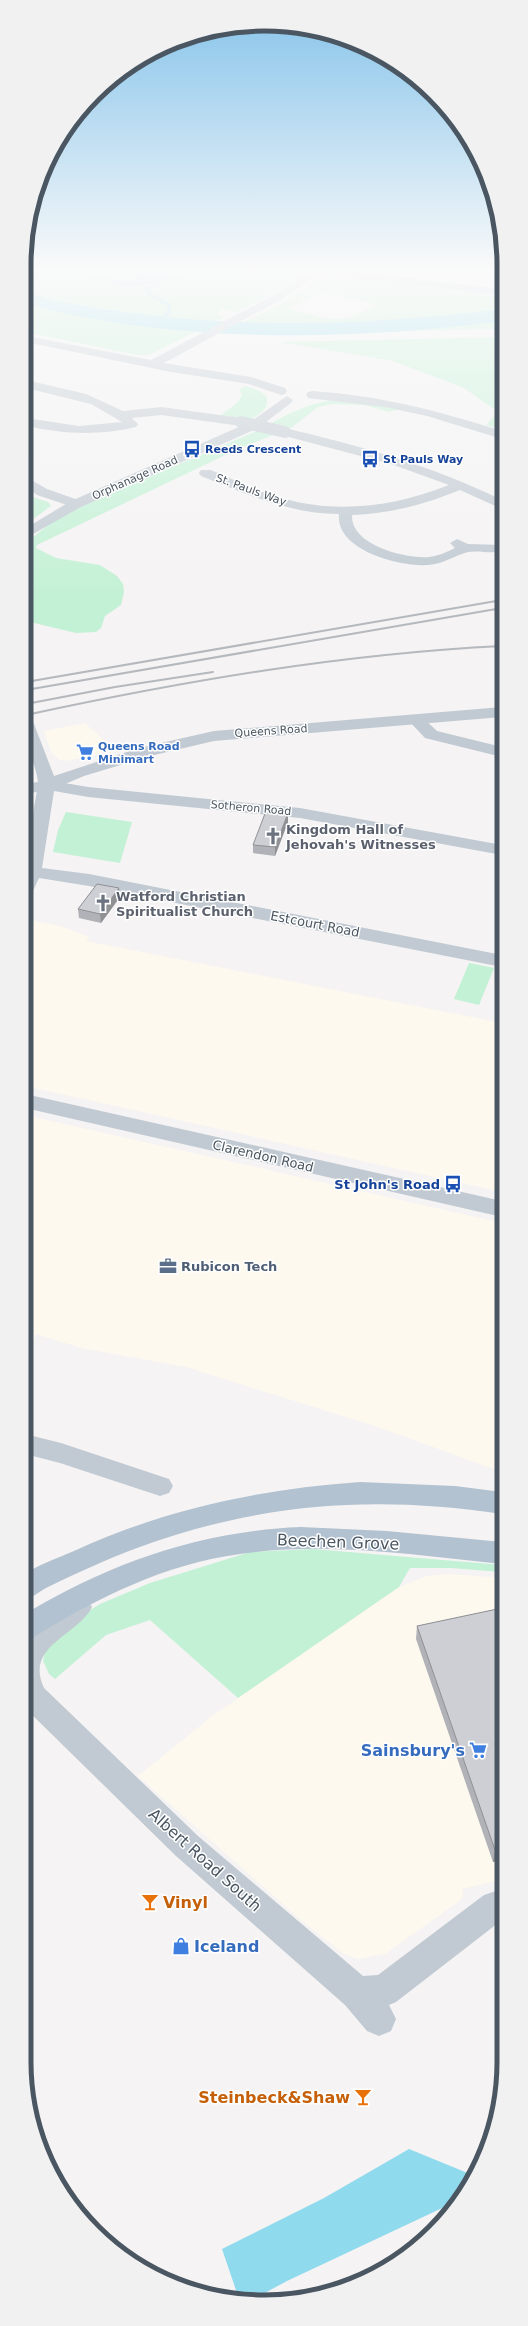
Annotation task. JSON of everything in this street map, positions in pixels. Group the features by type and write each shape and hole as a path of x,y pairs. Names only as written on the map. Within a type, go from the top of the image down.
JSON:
{"main road":[{"path":"31,1584 127,1540 180,1522 232,1507 330,1493 414,1493 471,1497 497,1502"},
{"name":"Beechen Grove","path":"31,1625 83,1595 127,1574 216,1548 272,1539 327,1539 497,1553"}],"street":[{"path":"31,423 59,430 93,432 132,424 122,414 98,402 78,387 54,381"},
{"path":"245,381 284,395 304,400 312,395 358,397 388,402 441,415 497,433"},
{"path":"31,384 78,387"},
{"path":"284,395 298,388 309,391 312,395"},
{"name":"Orphanage Road","path":"31,530 44,521 76,504 243,430 267,416 284,395"},
{"path":"144,400 170,404 162,411"},
{"path":"122,414 162,411 240,422 285,432 404,464 461,486 497,504"},
{"path":"313,439 327,429"},
{"name":"St. Pauls Way","path":"206,473 263,496 290,504 346,510 405,505 429,499 461,486"},
{"path":"31,486 42,492 76,504"},
{"path":"346,510 347,528 359,541 385,554 412,561 439,560 461,546 497,548"},
{"path":"412,561 409,566 426,577"},
{"name":"Queens Road","path":"47,785 87,769 214,736 497,712"},
{"path":"416,720 431,735 497,751"},
{"path":"31,736 45,771 47,785 31,870"},
{"path":"31,788 47,785"},
{"name":"Sotheron Road","path":"47,785 88,792 300,812 497,849"},
{"name":"Estcourt Road","path":"31,881 88,880 497,959"},
{"name":"Clarendon Road","path":"31,1102 497,1208"},
{"path":"31,1446 61,1453 160,1486"},
{"name":"Albert Road South","path":"31,1655 38,1643 52,1626 127,1574"},
{"name":"Albert Road South","path":"31,1698 187,1846 357,1993 379,2019"},
{"path":"357,1993 384,1991 497,1905"}],"shaded area":[{"path":"85,723 116,751 65,761 59,760 51,752 44,731"},
{"path":"31,921 61,926 89,937 86,941 497,1022 497,1191 31,1087"},
{"path":"31,1116 497,1222 497,1470 378,1427 186,1367 81,1348 36,1334 31,1348"},
{"path":"450,1574 497,1578 497,1880 463,1889 462,1898 454,1905 385,1954 358,1959 344,1954 302,1921 138,1776 211,1717 399,1587 427,1576"}],"green space":[{"path":"444,381 497,381 497,411 464,388"},
{"path":"246,386 260,391 267,397 267,405 263,411 249,420 220,416 238,402 242,395 239,389"},
{"path":"341,399 400,409 389,412 364,405 332,404 318,407 291,428 270,424 304,407"},
{"path":"497,413 497,428 486,425"},
{"path":"260,430 276,434 238,449 37,545 36,548 56,558 100,565 117,576 123,584 124,592 121,605 105,616 101,628 96,632 76,633 31,622 31,539 65,515 94,500"},
{"path":"31,497 48,502 51,506 31,520"},
{"path":"66,812 132,822 120,863 53,852 58,830"},
{"path":"469,963 494,968 479,1005 454,999"},
{"path":"313,1549 497,1565 497,1572 451,1568 410,1568 399,1587 238,1698 150,1620 106,1635 55,1679 49,1674 43,1661 45,1651 69,1623 100,1604 150,1583 250,1552"}],"water":[{"path":"409,2149 468,2173 448,2205 287,2281 261,2295 237,2293 222,2249 324,2198"}],"building":[{"path":"266,811 288,813 275,847 253,845"},
{"path":"97,884 119,888 100,914 78,909"},
{"name":"Sainsbury's","path":"497,1609 497,1849 495,1850 417,1626"}],"railway":[{"path":"31,681 497,601"},
{"path":"31,689 497,609"},
{"path":"31,714 204,680 322,662 382,655 497,646"},
{"path":"31,703 115,687 213,672"}],"place":[{"name":"Reeds Crescent","path":"192,449"},
{"name":"St Pauls Way","path":"370,459"},
{"name":"Queens Road Minimart","path":"85,752"},
{"name":"Kingdom Hall of Jehovah's Witnesses","path":"273,836"},
{"name":"Watford Christian Spiritualist Church","path":"103,903"},
{"name":"St John's Road","path":"453,1184"},
{"name":"Rubicon Tech","path":"168,1266"},
{"name":"Sainsbury's","path":"478,1750"},
{"name":"Vinyl","path":"150,1902"},
{"name":"Iceland","path":"181,1946"},
{"name":"Steinbeck&Shaw","path":"363,2097"}]}
